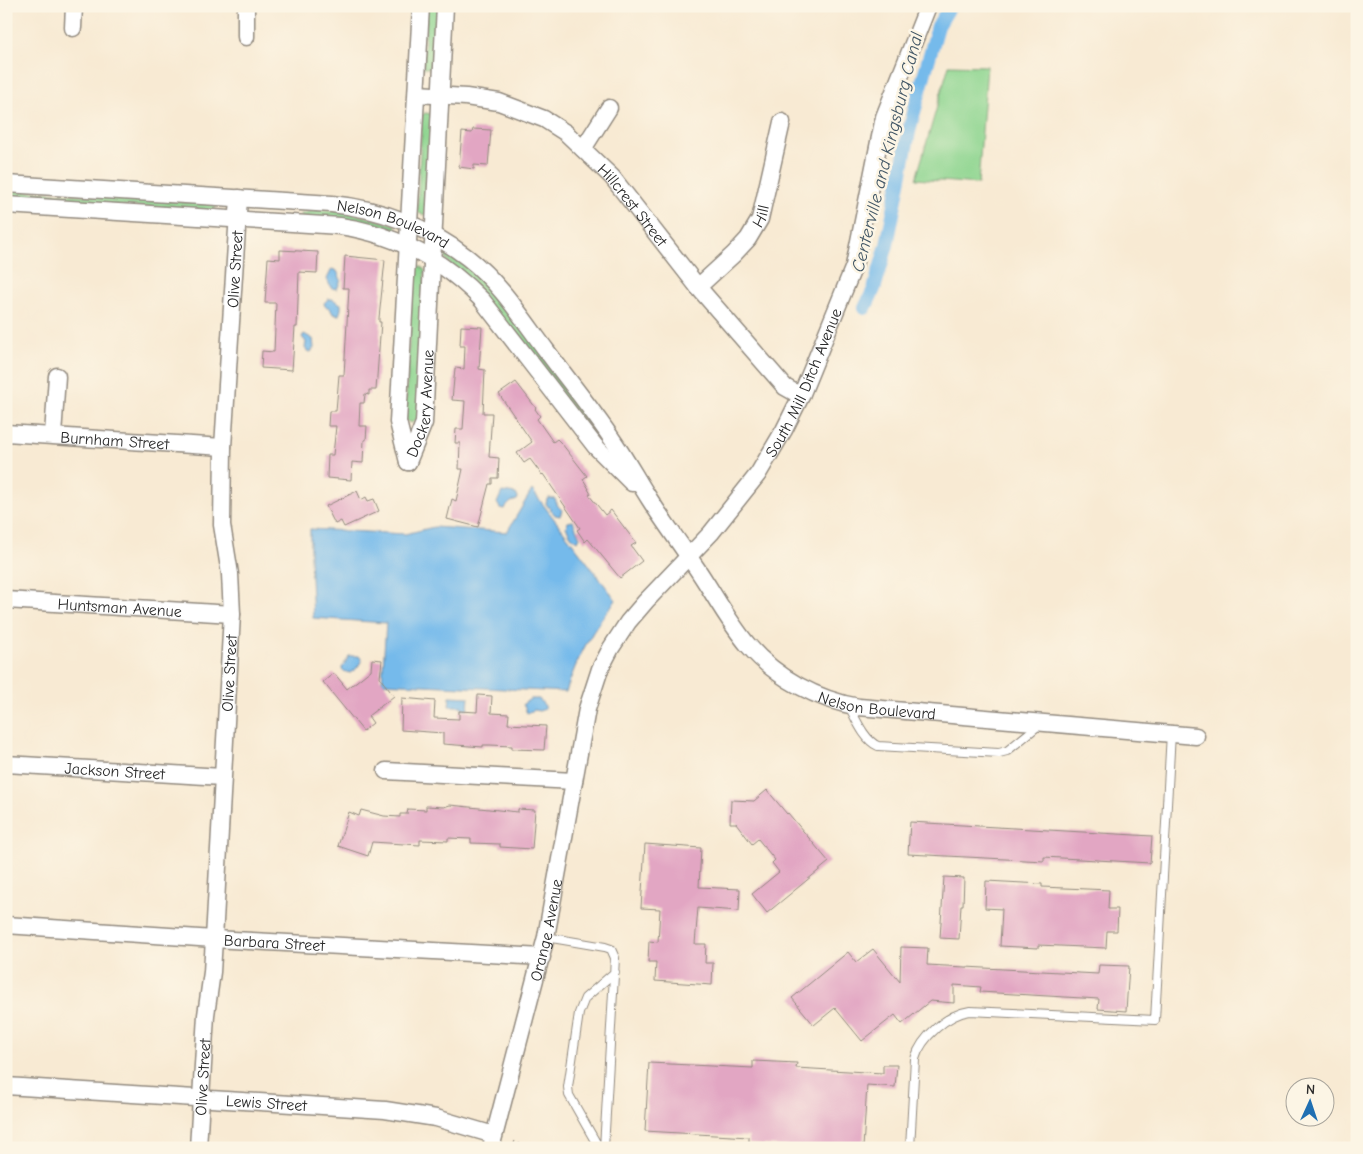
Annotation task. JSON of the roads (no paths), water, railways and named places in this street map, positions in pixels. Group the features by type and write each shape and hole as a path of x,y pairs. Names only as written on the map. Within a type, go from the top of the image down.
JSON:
{"street":[{"path":"73,28 74,6"},
{"path":"246,6 246,37"},
{"name":"Dockery Avenue","path":"422,6 398,422 408,462 424,423 445,6"},
{"name":"South Mill Ditch Avenue","path":"587,710 600,669 619,634 646,601 711,533 758,474 784,430 801,396 854,266 884,117 928,6"},
{"name":"Hillcrest Street","path":"417,94 466,97 499,102 530,112 566,133 612,176 698,287 785,387 801,396"},
{"path":"583,149 609,108"},
{"name":"Hill","path":"698,287 743,244 760,219 782,122"},
{"name":"Nelson Boulevard","path":"6,184 345,205 409,222 434,235 467,258 498,286 612,439 735,629 761,659 785,678 800,686 849,705 876,709 1196,736"},
{"name":"Olive Street","path":"198,1148 206,1015 212,972 232,614 230,574 222,525 223,447 239,198"},
{"name":"Nelson Boulevard","path":"6,205 351,228 378,234 407,245 433,259 459,278 482,300 595,446 652,502"},
{"path":"53,436 57,376"},
{"name":"Burnham Street","path":"6,433 223,447"},
{"name":"Huntsman Avenue","path":"6,600 232,614"},
{"name":"Orange Avenue","path":"492,1142 542,957 587,710"},
{"name":"Jackson Street","path":"6,764 222,777"},
{"path":"386,771 574,781"},
{"name":"Barbara Street","path":"6,926 542,957"},
{"name":"Lewis Street","path":"6,1086 405,1112 453,1123 492,1142"}],"lane":[{"path":"849,705 871,742 878,746 1000,753 1007,751 1040,724"},
{"path":"910,1148 917,1051 926,1038 955,1015 970,1011 1155,1020 1171,733"},
{"path":"546,937 605,947 613,953 615,972 604,1148"},
{"path":"599,1148 568,1095 568,1087 579,1013 585,998 615,972"}],"water":[{"path":"332,269 337,271 341,280 337,289 331,288 327,279"},
{"path":"328,299 341,304 339,315 333,314 330,308 325,306 324,303"},
{"path":"304,334 313,339 314,348 311,352 305,348 306,342 302,337"},
{"path":"532,490 616,600 586,643 566,692 382,683 386,623 313,618 310,529 405,534 434,527 507,532"},
{"path":"502,492 516,494 518,498 504,509 500,508 497,503"},
{"path":"549,498 555,499 562,510 560,516 555,515 546,504"},
{"path":"573,521 580,538 577,541 571,536 566,527 568,522"},
{"path":"349,656 359,656 362,660 357,668 350,673 343,671 342,668"},
{"path":"450,696 469,697 468,709 462,709 462,706 449,706"},
{"path":"530,699 539,699 545,706 545,709 527,713 523,704"}],"waterway":[{"name":"Centerville and Kingsburg Canal","path":"865,308 874,289 887,245 910,127 925,72 938,26 950,6"}]}
